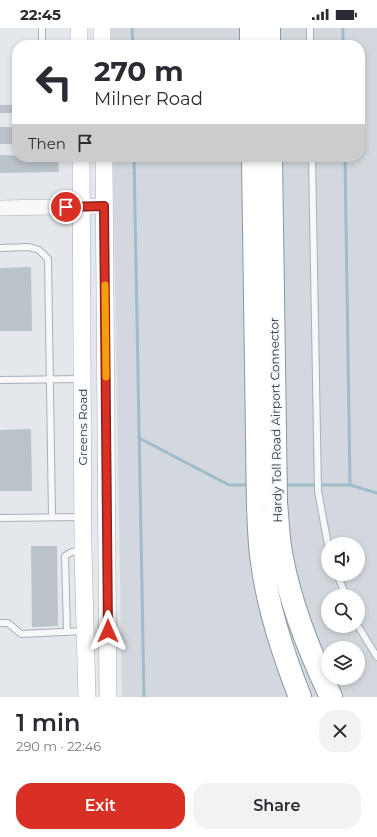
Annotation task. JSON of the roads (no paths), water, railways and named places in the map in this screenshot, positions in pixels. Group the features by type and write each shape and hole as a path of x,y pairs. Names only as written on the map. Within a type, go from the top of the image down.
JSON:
{"highway":[{"path":"251,28 251,40"},
{"path":"269,28 269,40"},
{"name":"Hardy Toll Road Airport Connector","path":"253,162 258,500 262,562 271,606 290,670 300,697"},
{"name":"Hardy Toll Road Airport Connector","path":"271,162 276,503 281,549 293,602 312,658 331,697"}],"main road":[{"path":"79,28 79,40"},
{"path":"102,28 102,40"},
{"name":"Greens Road","path":"80,162 84,631 87,697"},
{"name":"Greens Road","path":"104,162 108,697"},
{"path":"82,379 106,379"},
{"path":"84,631 108,631"}],"street":[{"path":"0,208 104,206"}],"lane":[{"path":"42,28 42,40"},
{"path":"310,28 310,40"},
{"path":"312,162 318,491 327,537"},
{"path":"0,248 30,247 39,250 48,259 52,517"},
{"path":"0,380 82,379"},
{"path":"0,518 83,517"},
{"path":"67,632 65,556 72,552 83,551"},
{"path":"0,623 8,623 21,634 84,631"},
{"path":"362,633 377,657"}],"waterway":[{"path":"132,28 133,40"},
{"path":"343,28 343,40"},
{"path":"134,162 144,697"},
{"path":"345,162 350,485"},
{"path":"139,438 229,485 246,485"},
{"path":"286,485 350,485 377,493"}]}
